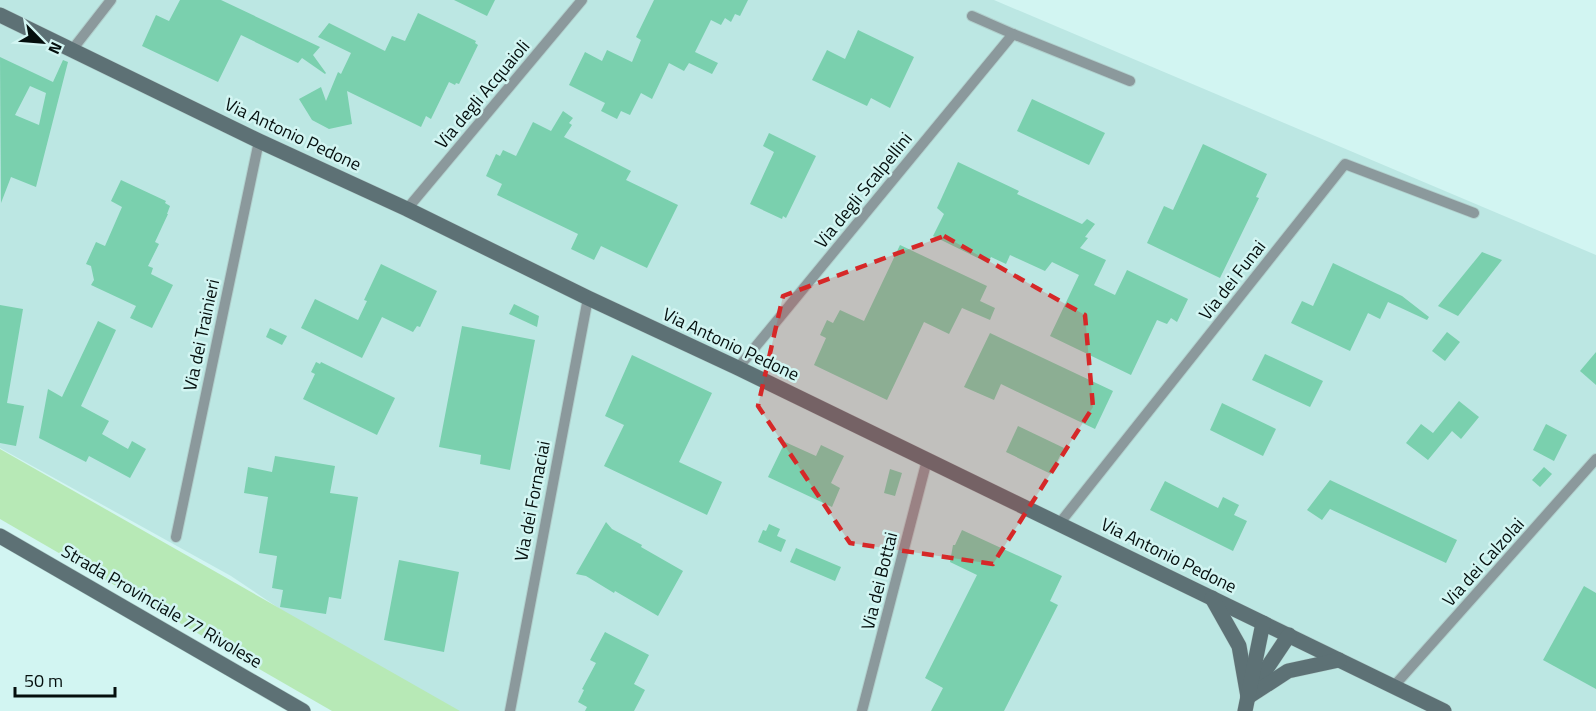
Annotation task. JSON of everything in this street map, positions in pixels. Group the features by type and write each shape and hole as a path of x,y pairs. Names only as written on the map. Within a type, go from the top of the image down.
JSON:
{"street":[{"path":"72,50 111,0"},
{"name":"Via degli Acquaioli","path":"407,209 582,0"},
{"name":"Via Antonio Pedone","path":"0,15 259,141 407,209 588,298 738,368 1444,711"},
{"path":"972,16 1130,81"},
{"name":"Via degli Scalpellini","path":"738,368 1013,34"},
{"name":"Via dei Trainieri","path":"176,537 259,141"},
{"name":"Via dei Funai","path":"1059,524 1345,164 1474,213"},
{"name":"Via dei Fornaciai","path":"510,711 588,298"},
{"name":"Via dei Calzolai","path":"1394,687 1596,459"},
{"name":"Via dei Bottai","path":"862,711 927,460"},
{"name":"Strada Provinciale 77 Rivolese","path":"0,536 303,711"},
{"path":"1212,598 1239,646 1247,704"},
{"path":"1247,704 1263,623"},
{"path":"1247,704 1289,635"},
{"path":"1247,704 1288,671 1339,660"}],"highlighted area":[{"path":"944,236 1085,315 1093,407 993,564 850,543 758,406 783,296"}],"shaded area":[{"path":"0,0 994,0 1596,255 1596,711 432,711 231,576 0,448"}],"green space":[{"path":"0,449 460,711 332,711 0,519"}],"building":[{"path":"180,0 221,0 320,47 313,55 326,73 302,58 298,63 241,35 218,82 142,46 156,15 169,21"},
{"path":"454,0 495,0 487,16"},
{"path":"654,0 748,0 740,16 735,14 731,22 725,18 721,25 711,20 695,52 718,63 712,74 689,63 684,71 669,63 652,99 641,93 630,115 621,111 617,119 601,111 605,103 569,85 585,52 602,61 607,50 632,62 641,40 636,37"},
{"path":"418,13 476,41 478,45 459,84 449,82 431,119 426,116 421,127 347,91 352,124 329,129 312,120 299,99 321,87 326,101 338,72 341,74 351,53 318,37 329,23 385,51 392,36 405,41"},
{"path":"858,30 914,57 890,108 871,98 867,106 812,80 827,50 845,59"},
{"path":"0,57 53,82 63,60 68,62 36,187 11,177 1,203","holes":["30,86 46,93 39,125 15,115"]},
{"path":"1032,99 1105,133 1089,165 1017,131"},
{"path":"563,111 573,118 569,123 572,125 564,137 631,171 626,180 678,205 647,268 601,246 594,260 571,249 578,234 497,195 502,184 486,176 496,154 500,156 503,150 516,156 533,122 551,131"},
{"path":"769,133 816,156 786,218 783,216 782,219 750,204 774,152 763,146"},
{"path":"1203,144 1267,174 1256,197 1259,198 1220,278 1147,243 1164,206 1173,210"},
{"path":"958,162 1019,191 1017,194 1082,224 1087,219 1095,224 1080,248 1106,260 1094,285 1115,295 1127,270 1188,299 1177,322 1171,318 1167,324 1157,320 1131,375 1050,336 1079,275 1052,262 1045,271 1010,255 1006,264 991,257 988,263 933,236 944,214 937,208"},
{"path":"121,180 166,201 165,203 170,206 155,242 159,244 148,266 153,268 151,274 173,285 152,328 130,318 136,306 91,285 94,280 91,266 86,264 96,242 105,246 122,207 111,201"},
{"path":"900,245 987,286 980,301 995,308 990,320 962,308 949,334 924,322 887,400 814,365 826,338 820,335 827,320 833,323 840,310 864,321"},
{"path":"1482,252 1502,260 1458,316 1438,306"},
{"path":"1333,263 1402,296 1429,317 1427,320 1388,302 1380,319 1368,313 1350,351 1291,323 1302,301 1313,306"},
{"path":"381,264 437,291 420,327 417,326 413,332 382,317 362,358 301,328 315,299 358,320 367,301 364,300"},
{"path":"514,304 539,316 537,327 509,314"},
{"path":"0,305 23,309 7,403 24,406 16,446 0,443"},
{"path":"98,321 116,330 81,406 109,421 102,434 128,449 132,441 146,449 130,478 89,456 86,462 39,438 48,389 62,397"},
{"path":"462,326 535,340 510,470 480,464 481,455 439,447"},
{"path":"270,328 287,336 282,345 266,337"},
{"path":"1447,332 1460,342 1445,361 1432,351"},
{"path":"990,333 1113,391 1095,429 1001,384 994,400 964,387"},
{"path":"1596,352 1596,385 1580,371"},
{"path":"1265,354 1323,381 1310,407 1252,380"},
{"path":"632,355 712,393 679,462 722,482 707,515 604,466 624,425 605,416"},
{"path":"316,362 320,364 321,362 395,398 377,435 303,399 315,374 311,372"},
{"path":"1459,401 1479,417 1461,439 1452,431 1428,460 1406,443 1421,424 1433,433"},
{"path":"1222,403 1276,429 1263,456 1210,430"},
{"path":"1546,424 1567,435 1554,461 1533,450"},
{"path":"1018,426 1064,448 1051,474 1006,452"},
{"path":"785,442 816,456 821,445 844,456 831,483 840,488 832,507 768,477"},
{"path":"275,456 335,466 330,493 358,497 341,599 329,597 326,614 280,607 283,590 272,588 277,556 259,553 268,497 244,493 248,467 272,472"},
{"path":"1544,467 1552,474 1540,487 1532,480"},
{"path":"890,469 902,473 895,496 884,493"},
{"path":"1330,480 1457,540 1446,563 1330,509 1322,520 1307,510"},
{"path":"1165,481 1218,508 1223,497 1239,505 1234,515 1247,521 1233,551 1150,510"},
{"path":"606,522 612,529 683,571 658,616 586,576 576,574"},
{"path":"769,524 780,529 777,536 786,540 781,552 758,542 763,530 766,531"},
{"path":"962,530 1062,576 1050,601 1058,605 1004,711 931,711 943,688 925,678 977,575 950,562 953,545"},
{"path":"796,548 841,567 835,581 790,562"},
{"path":"399,560 459,572 444,652 384,640"},
{"path":"1584,586 1596,593 1596,689 1543,660"},
{"path":"605,632 649,655 634,684 645,690 634,711 585,711 587,707 578,702 584,690 582,689 596,663 590,660"}]}
